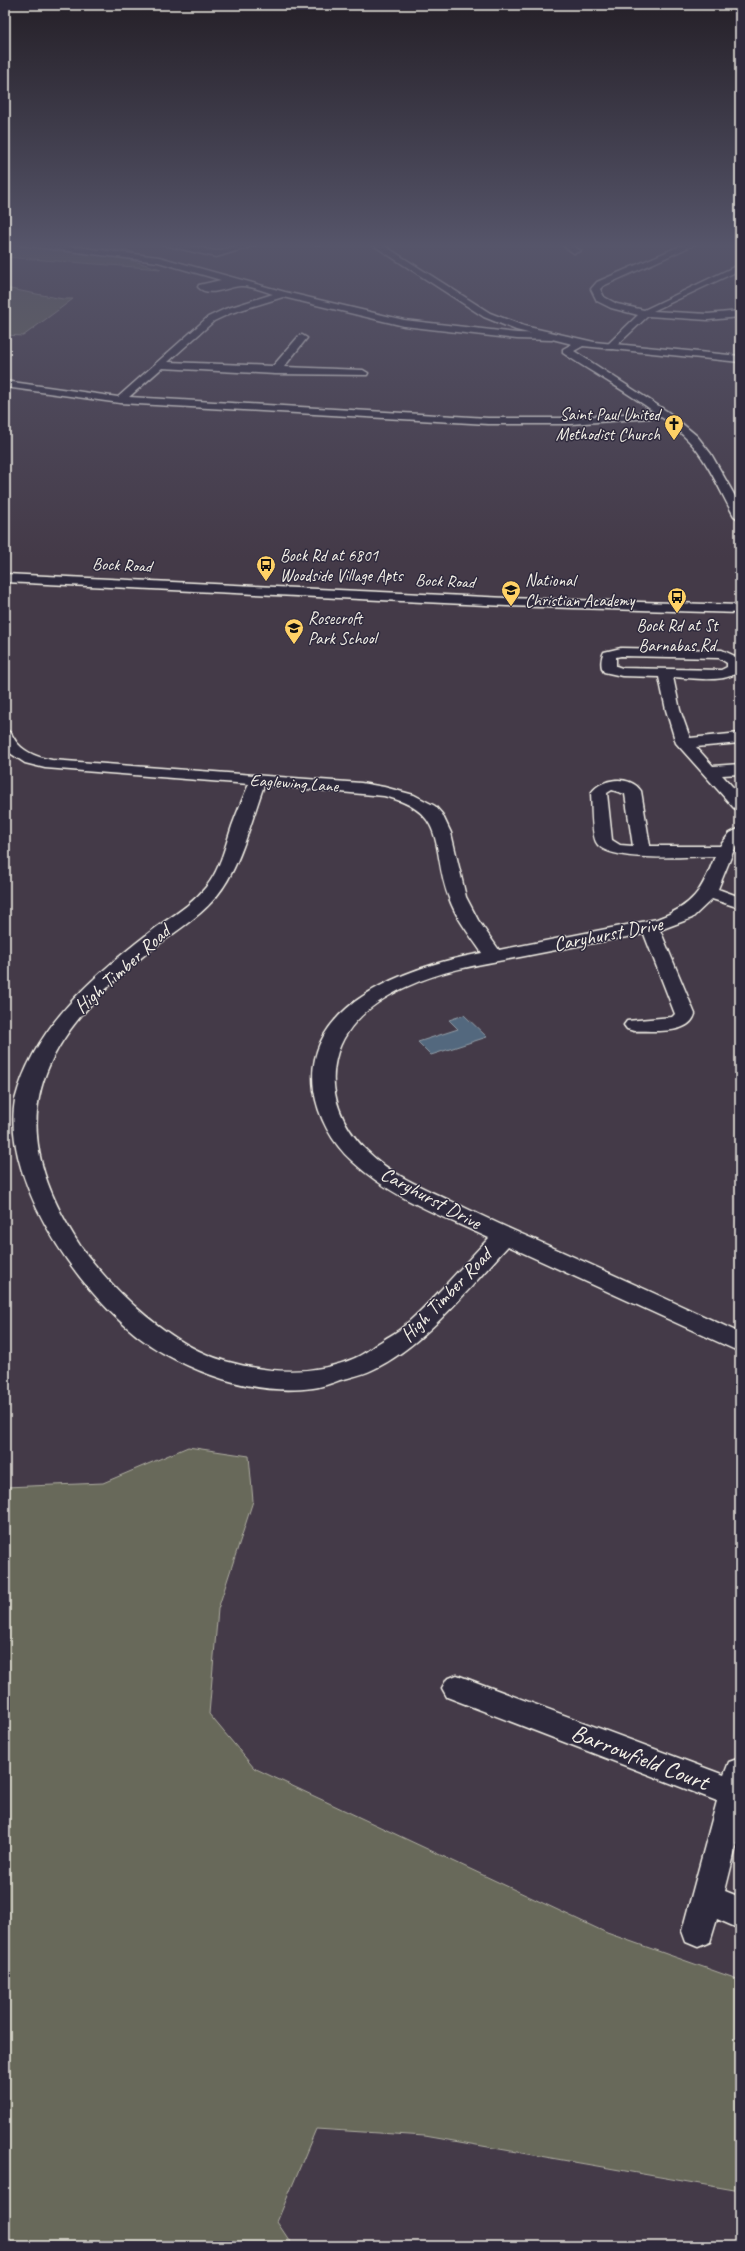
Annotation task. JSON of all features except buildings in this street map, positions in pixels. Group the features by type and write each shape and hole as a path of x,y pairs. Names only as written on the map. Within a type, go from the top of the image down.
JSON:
{"main road":[{"path":"566,348 664,414 698,443 740,516"},
{"path":"573,353 577,348"},
{"path":"573,353 589,348"},
{"path":"621,348 740,359"},
{"name":"Bock Road","path":"5,578 499,602 740,610"}],"street":[{"path":"120,400 178,348"},
{"path":"275,371 294,348"},
{"path":"160,365 275,371 363,373"},
{"path":"5,384 120,400 510,421 576,421 664,414"},
{"path":"621,652 713,653 722,654 734,661 733,671 729,673 665,673 614,671 608,666 609,655 621,652"},
{"path":"665,673 672,710 684,743 708,772 740,805"},
{"name":"Eaglewing Lane","path":"5,736 9,745 18,753 52,765 373,789 404,797 428,809 439,824 458,897 467,916 494,956"},
{"path":"684,743 740,738"},
{"path":"708,772 740,769"},
{"name":"High Timber Road","path":"258,781 227,867 209,896 104,980 64,1023 40,1060 25,1101 22,1132 33,1187 48,1214 92,1282 148,1332 172,1347 223,1371 242,1377 265,1380 310,1379 329,1376 366,1365 399,1345 412,1333 504,1236"},
{"path":"740,833 731,841 725,851 709,892 740,903"},
{"path":"644,851 725,851"},
{"name":"Caryhurst Drive","path":"709,892 697,906 686,915 650,927 494,956 432,970 398,984 370,1000 348,1020 335,1038 326,1058 323,1082 325,1100 335,1124 349,1144 371,1166 404,1187 504,1236 740,1343"},
{"path":"634,1025 677,1023 684,1018 680,999 650,927"},
{"name":"Barrowfield Court","path":"457,1688 737,1782 698,1931"},
{"path":"706,1899 740,1913"}],"green space":[{"path":"188,1447 249,1456 253,1501 218,1609 209,1714 254,1768 607,1933 740,1980 740,2191 425,2136 316,2129 277,2222 293,2246 5,2246 5,1487 103,1483"}],"water":[{"path":"464,1015 487,1037 431,1055 418,1042 458,1029 449,1020"}],"place":[{"name":"Saint Paul United Methodist Church","path":"674,441"},
{"name":"Bock Rd at 6801 Woodside Village Apts","path":"266,582"},
{"name":"National Christian Academy","path":"511,607"},
{"name":"Bock Rd at St Barnabas Rd","path":"677,614"},
{"name":"Rosecroft Park School","path":"294,645"}]}
